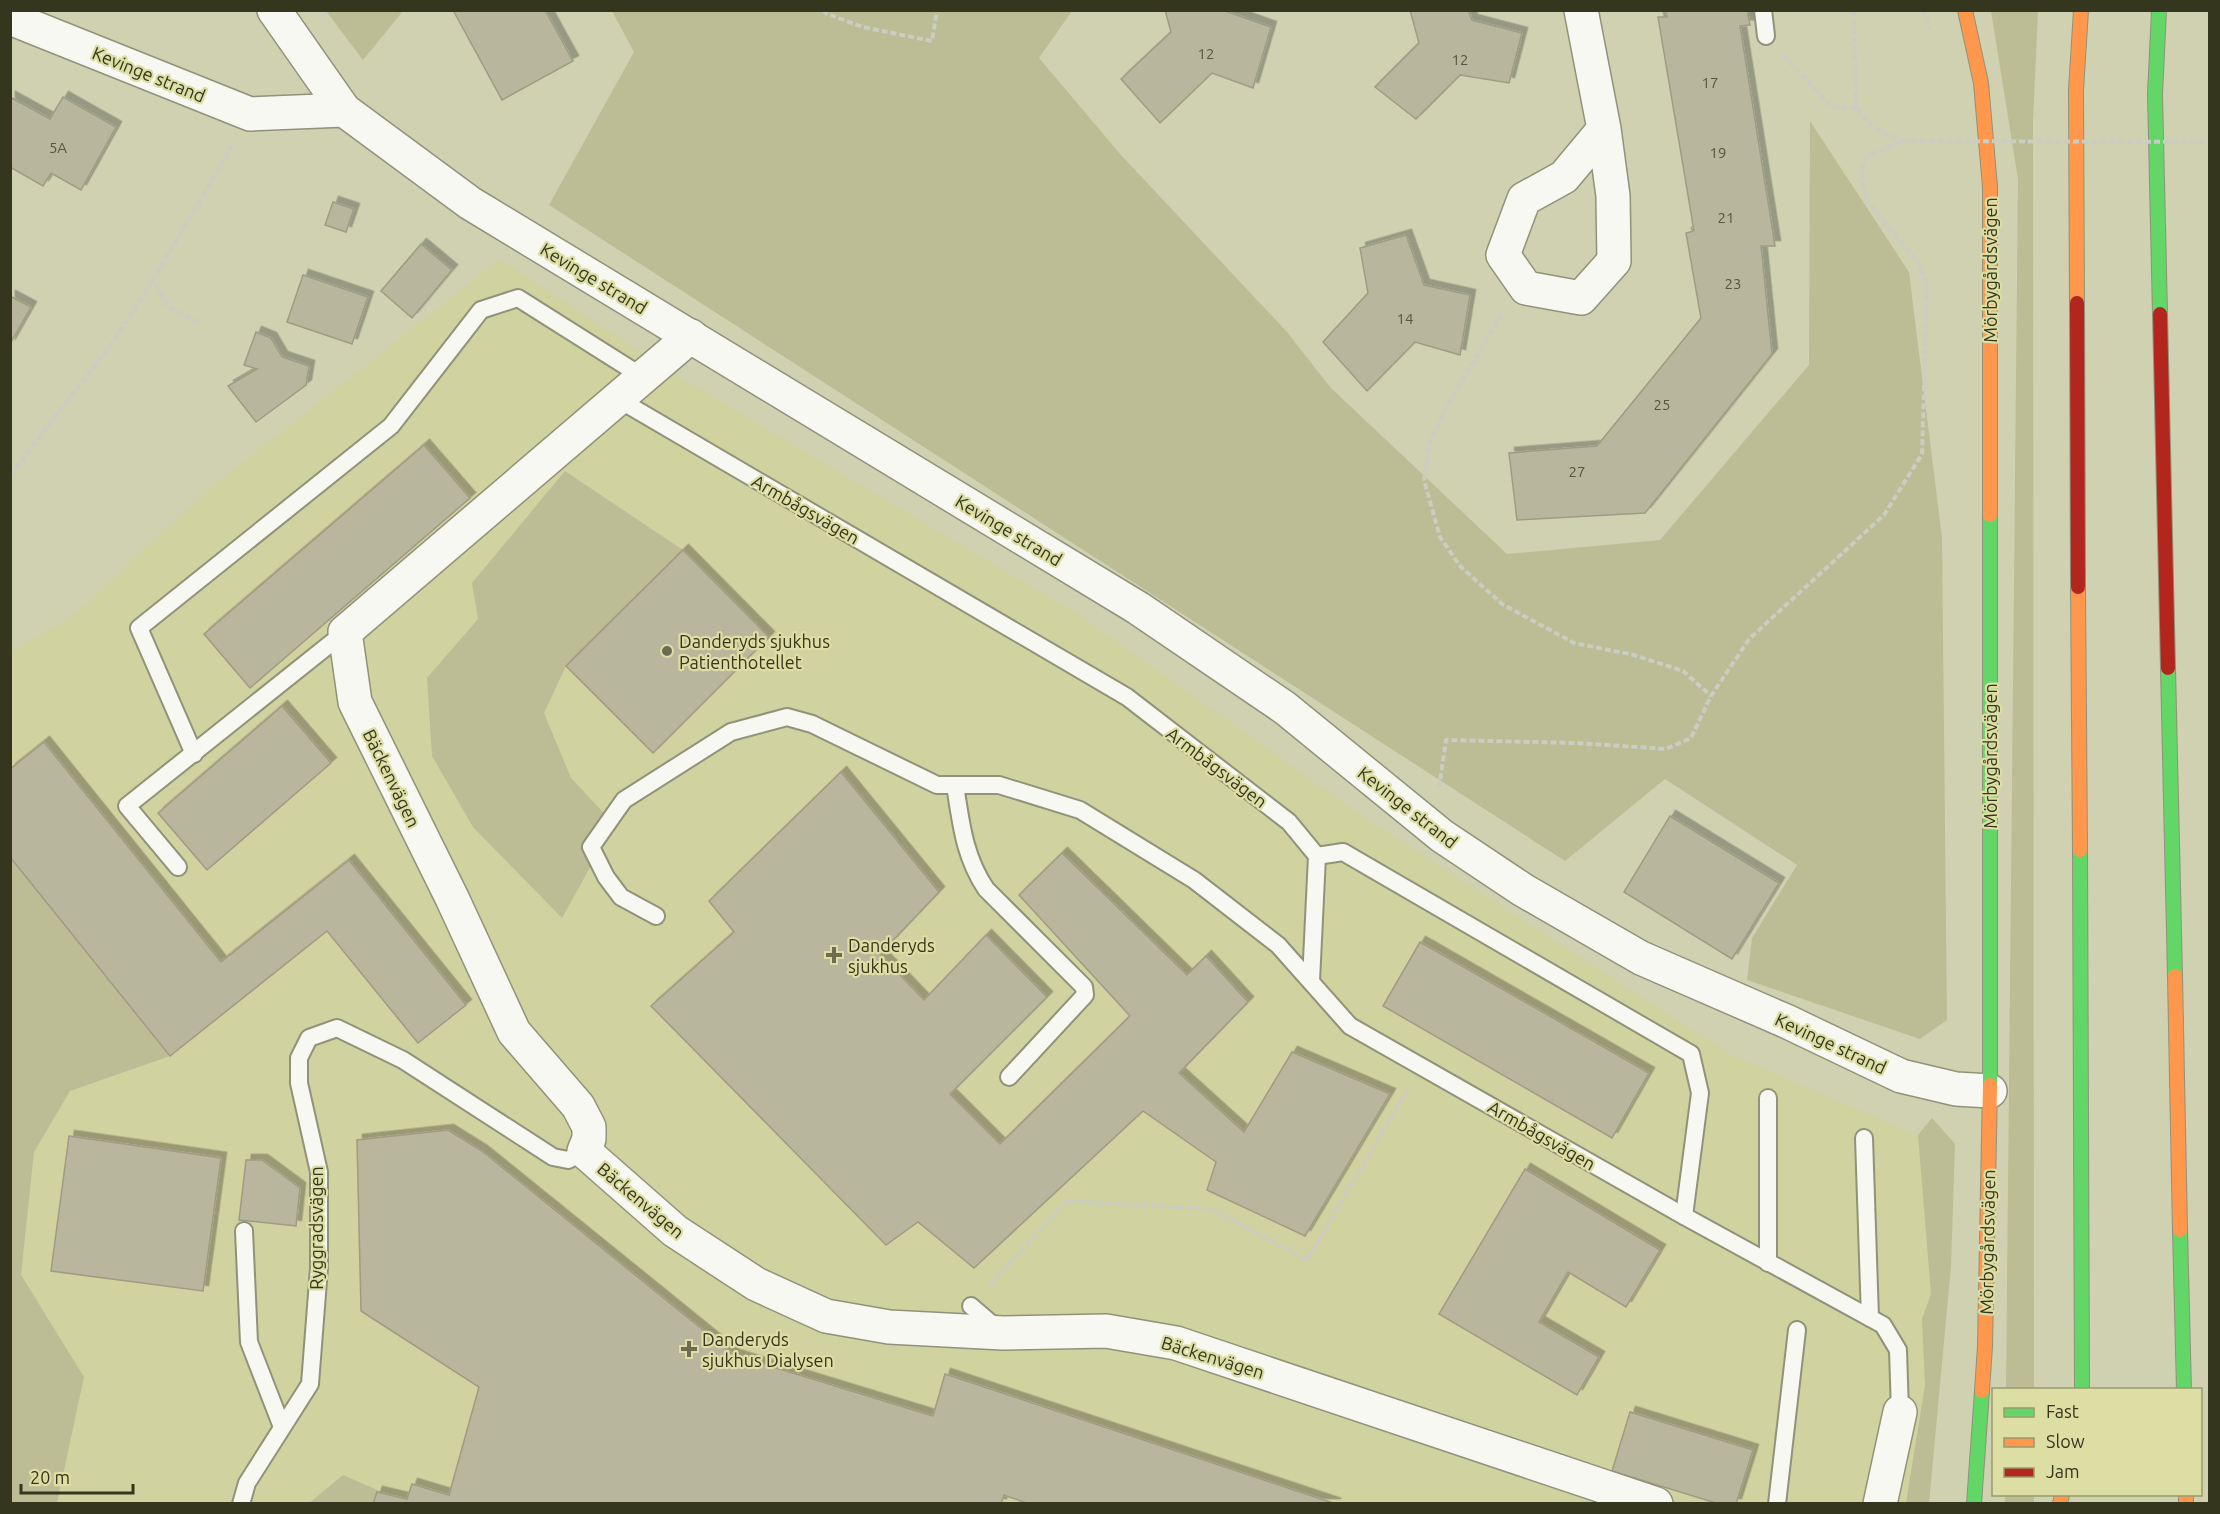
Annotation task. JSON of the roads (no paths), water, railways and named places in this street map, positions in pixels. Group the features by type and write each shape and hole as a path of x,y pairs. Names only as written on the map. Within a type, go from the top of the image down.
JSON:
{"main road":[{"name":"Mörbygårdsvägen","path":"1965,10 1981,83 1990,187 1990,1091 1985,1346 1974,1503"},
{"path":"2081,10 2076,90 2082,1388"},
{"path":"2159,10 2155,94 2184,1388"},
{"path":"2075,1388 2081,1340"}],"street":[{"path":"274,10 344,110"},
{"path":"1581,10 1604,129 1613,196 1614,261 1581,298 1526,288 1503,255 1524,199 1564,177 1604,129"},
{"name":"Kevinge strand","path":"10,18 250,114 344,110 470,202 1138,608 1284,708 1442,836 1523,890 1641,958 1788,1022 1901,1076 1956,1089 1990,1091"},
{"path":"345,632 691,336"},
{"name":"Bäckenvägen","path":"345,632 355,702 452,898 514,1032 578,1106 589,1126 589,1139 584,1151 675,1231 756,1284 826,1316 889,1327 1003,1333 1106,1331 1176,1343 1656,1503"},
{"path":"1880,1503 1900,1412"}],"lane":[{"path":"1762,10 1766,36"},
{"path":"194,754 139,628 391,426 481,310 518,298 643,377"},
{"name":"Armbågsvägen","path":"618,399 1127,697 1289,822 1317,856"},
{"path":"178,867 127,806 345,632"},
{"name":"Armbågsvägen","path":"656,916 621,897 606,877 591,847 624,800 732,732 787,717 812,724 937,785 999,785 1080,810 1194,880 1278,945 1350,1026 1683,1216 1883,1325 1898,1350 1900,1412"},
{"path":"955,785 963,838 974,870 986,889 1084,987 1085,995 1009,1077"},
{"path":"1311,981 1317,856 1343,852 1691,1054 1701,1093 1683,1216"},
{"name":"Ryggradsvägen","path":"241,1503 247,1483 310,1384 319,1268 319,1172 298,1083 298,1058 309,1038 337,1028 403,1060 553,1157 568,1160 584,1151"},
{"path":"1768,1098 1768,1263"},
{"path":"1864,1138 1870,1318"},
{"path":"244,1231 249,1342 282,1427"},
{"path":"971,1306 1003,1333"},
{"path":"1777,1503 1797,1330"}],"place":[{"name":"Danderyds sjukhus Patienthotellet","path":"667,651"},
{"name":"Danderyds sjukhus","path":"834,955"},
{"name":"Danderyds sjukhus Dialysen","path":"689,1349"}]}
